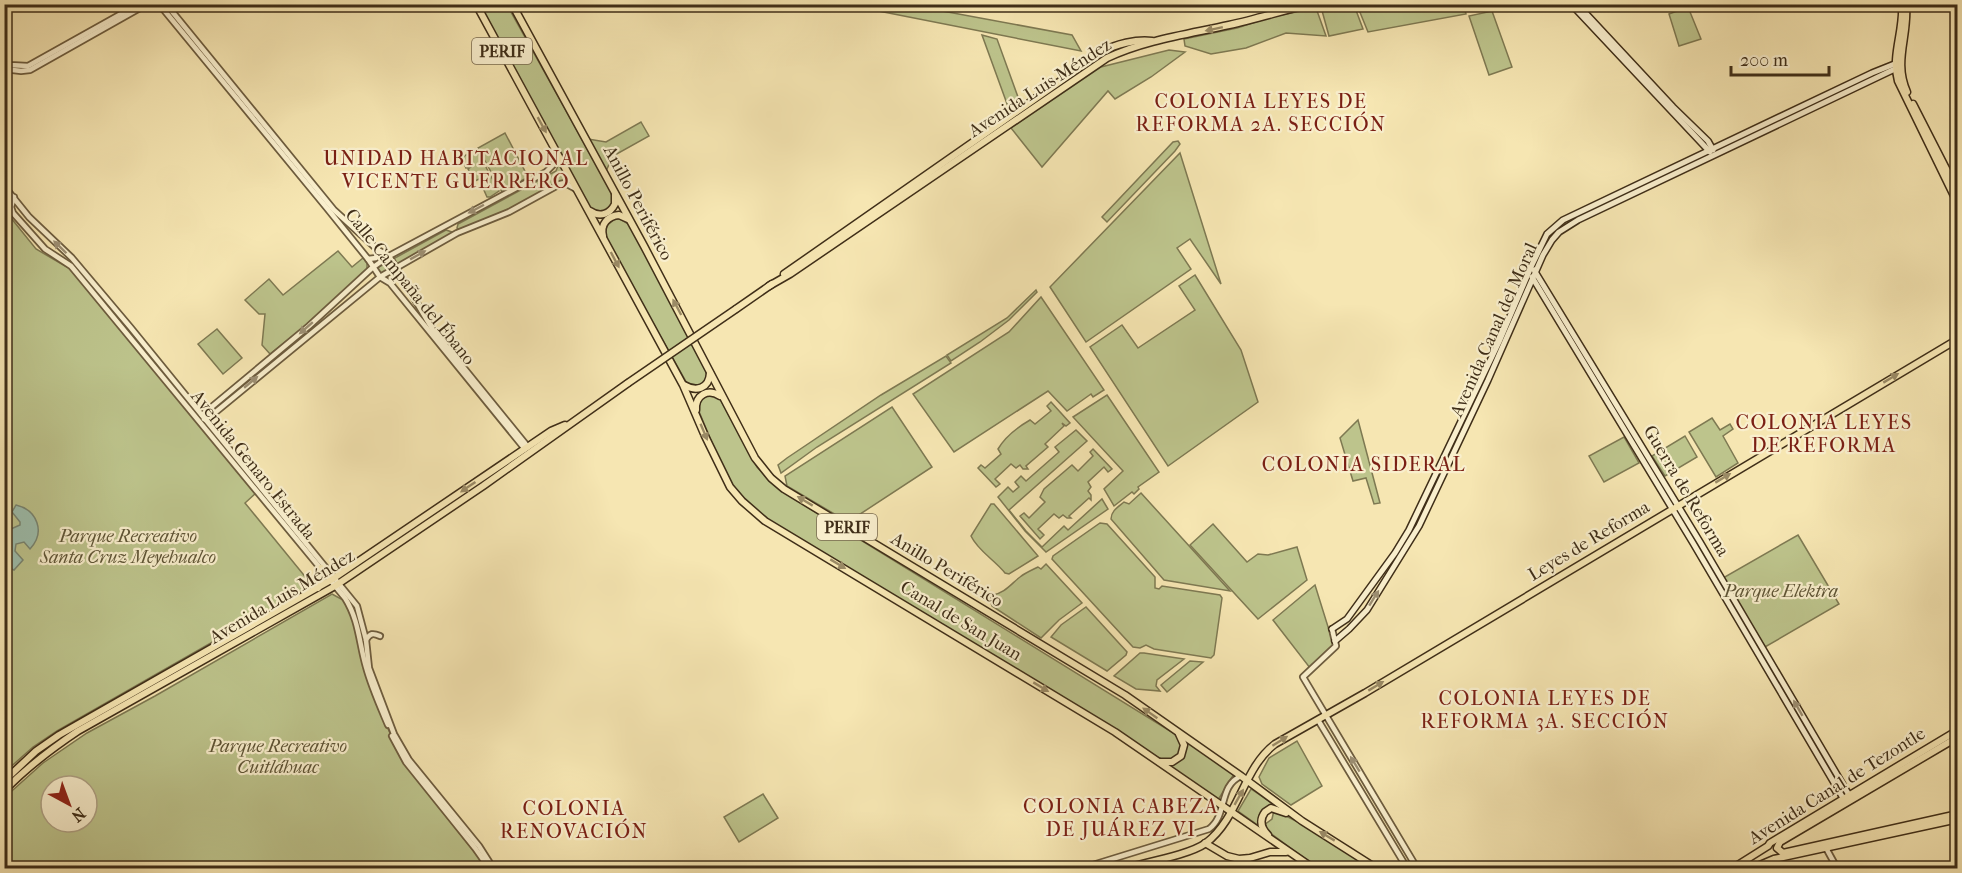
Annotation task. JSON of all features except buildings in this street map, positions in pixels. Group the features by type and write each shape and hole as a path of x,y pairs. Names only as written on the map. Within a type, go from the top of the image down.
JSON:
{"main road":[{"name":"PERIF","path":"477,4 603,238"},
{"name":"Anillo Periférico","path":"512,4 631,221 757,461 771,478 784,489 1125,696 1302,821 1376,868"},
{"path":"1156,41 1311,4"},
{"path":"1571,4 1712,151"},
{"path":"1577,4 1708,141 1712,151"},
{"path":"1904,4 1897,66 1902,91 1958,204"},
{"name":"Avenida Luis Méndez","path":"769,286 1107,58 1120,52 1140,50 1156,41"},
{"name":"Avenida Luis Méndez","path":"136,695 335,582 483,486 769,286 839,234 1102,52 1134,42 1156,41"},
{"path":"1897,66 1906,89 1958,192"},
{"name":"Avenida Canal del Moral","path":"1332,629 1347,619 1395,553 1422,507 1547,234 1563,220 1897,66"},
{"name":"Avenida Canal del Moral","path":"1336,644 1367,610 1419,526 1443,479 1548,245 1565,228 1712,151"},
{"path":"587,209 599,215 608,213 615,204 614,190"},
{"path":"603,238 603,225 611,217 619,215 631,221"},
{"name":"Canal de San Juan","path":"603,238 683,385 730,487 742,501 765,521 1100,723 1313,868"},
{"name":"Guerra de Reforma","path":"1529,270 1536,272 1602,387"},
{"name":"Guerra de Reforma","path":"1529,270 1615,408 1846,798"},
{"name":"Leyes de Reforma","path":"1205,843 1217,832 1230,813 1259,760 1268,749 1958,339"},
{"path":"683,385 693,389 701,388 708,381 710,371"},
{"path":"696,414 696,403 704,393 713,392 723,398"},
{"name":"Avenida Luis Méndez","path":"4,791 53,747 136,695 318,588 335,582 551,431 572,422"},
{"path":"318,588 321,568"},
{"name":"Avenida Luis Méndez","path":"4,781 36,751 59,735 121,704"},
{"name":"Avenida Canal de Tezontle","path":"1733,868 1770,843 1958,730"},
{"path":"1160,762 1172,762 1181,756 1184,745 1178,733"},
{"path":"1794,855 1783,853 1778,849 1779,843 1846,798 1958,737"},
{"path":"1285,850 1263,830 1261,819 1264,813 1268,809 1276,808 1302,821"},
{"path":"1783,853 1958,814"},
{"name":"Avenida Canal de Tezontle","path":"1753,868 1794,855 1958,819"},
{"path":"1126,868 1193,849 1205,843 1227,856 1239,859 1285,850"},
{"path":"1760,864 1768,846"},
{"path":"4,861 11,868"}],"street":[{"path":"4,62 20,67 32,64 139,4"},
{"path":"4,69 30,70 147,4"},
{"name":"Calle Campaña del Ébano","path":"161,5 334,210 378,250 389,256 433,330 527,448"},
{"name":"Calle Campaña del Ébano","path":"254,116 368,259 372,268 390,283 527,448"},
{"path":"203,417 309,326 372,268 389,256 546,172 556,162 557,153"},
{"path":"203,417 380,277 396,267 457,233 509,212 560,184 565,183 578,190"},
{"name":"Avenida Genaro Estrada","path":"4,186 40,228 72,258 335,582 352,610 367,670 395,742 406,762 491,868"},
{"path":"13,213 5,208 14,197"},
{"path":"13,213 11,207 14,197"},
{"name":"Avenida Genaro Estrada","path":"13,213 45,249 71,266 321,568 357,606 366,640 369,668 394,734 409,760 478,846 491,868"},
{"path":"451,223 457,233"},
{"path":"32,236 32,228 40,228"},
{"path":"368,259 375,258 378,250"},
{"path":"390,283 393,276 399,274"},
{"path":"349,289 356,297"},
{"path":"180,397 203,417 220,446"},
{"path":"1332,629 1336,644 1303,677 1417,868"},
{"path":"366,640 374,633 380,636"},
{"path":"1318,720 1407,868"},
{"path":"1083,868 1203,831 1214,825 1219,817 1223,797 1231,783 1241,776"},
{"path":"1386,835 1394,830"},
{"path":"1826,848 1837,868"}],"green space":[{"path":"1337,4 1354,5 1363,29 1329,36 1321,7"},
{"path":"479,5 507,5 615,199 608,212 591,211"},
{"path":"848,5 910,5 1072,35 1081,51"},
{"path":"1357,5 1464,5 1466,14 1368,32"},
{"path":"1688,7 1701,39 1679,46 1669,14"},
{"path":"1316,8 1326,36 1286,33 1246,48 1211,54 1185,46 1184,39"},
{"path":"1492,11 1512,67 1489,75 1469,16"},
{"path":"982,35 997,39 1018,97 1023,102 1010,112"},
{"path":"1169,50 1185,52 1151,77 1115,99 1108,91 1042,167 1011,128 1101,67"},
{"path":"641,122 649,136 613,156 606,171 588,139 606,142"},
{"path":"505,133 528,177 502,192 478,148"},
{"path":"1178,141 1180,144 1175,151 1107,222 1102,217 1173,142"},
{"path":"476,149 499,191 490,197 487,197 479,179 475,181 468,169 474,165 466,168 461,158"},
{"path":"1180,153 1221,284 1190,239 1177,248 1191,269 1086,342 1050,287"},
{"path":"559,163 569,182 562,182 510,210 459,230 457,228 458,224 556,171"},
{"name":"Parque Recreativo Santa Cruz Meyehualco","path":"5,216 11,218 36,249 72,270 256,493 245,503 312,585 57,731 33,747 5,772"},
{"path":"615,219 620,219 630,225 708,374 707,381 701,387 688,385 606,240 605,227"},
{"path":"446,230 452,232 451,234 380,275 375,269"},
{"path":"338,251 352,267 363,258 367,262 367,269 304,327 270,354 262,345 265,314 259,314 245,300 269,279 283,295"},
{"path":"1195,275 1241,350 1258,402 1168,466 1090,347 1122,325 1138,348 1195,310 1179,286"},
{"path":"1036,290 1037,292 1009,320 951,361 947,355 1007,318"},
{"path":"1041,297 1104,390 1093,397 1091,394 1067,411 1048,391 954,452 913,394 1009,332"},
{"path":"217,329 242,358 223,374 198,344"},
{"path":"946,356 951,363 817,447 781,473 778,465 787,458 881,395"},
{"path":"709,394 720,399 757,467 786,494 1175,734 1181,743 1180,755 1170,760 1159,758 1053,691 766,519 752,508 732,485 715,450 698,409 699,400"},
{"path":"1107,395 1159,472 1138,487 1139,489 1134,494 1132,492 1114,506 1104,489 1123,471 1073,417"},
{"path":"1051,402 1070,423 1066,426 1062,423 1064,426 1045,444 1048,447 1026,466 1028,469 1023,469 1020,465 1016,468 1011,464 995,479 1000,484 996,487 978,468 981,465 985,468 1001,454 998,449 1016,429 1030,420 1035,424 1051,411 1047,406"},
{"path":"892,407 932,467 848,522 787,486 785,476"},
{"path":"1712,418 1720,430 1730,424 1733,429 1723,436 1738,463 1716,477 1689,432"},
{"path":"1358,420 1380,503 1374,504 1366,478 1353,481 1340,438"},
{"path":"1076,430 1087,441 1009,510 1042,547 1064,526 1068,530 1102,499 1108,509 1046,552 1025,531 998,497 1008,487 1013,492 1019,487 1015,482 1021,476 1026,481 1059,452 1055,447"},
{"path":"1685,436 1697,457 1665,476 1652,456"},
{"path":"1624,437 1639,463 1604,482 1589,456"},
{"path":"1093,449 1112,469 1108,472 1104,467 1088,482 1091,487 1088,491 1091,500 1089,498 1069,516 1071,518 1063,515 1059,518 1054,514 1038,529 1044,535 1040,539 1020,516 1024,513 1029,518 1045,502 1040,497 1044,489 1072,465 1078,471 1093,456 1090,452"},
{"path":"1141,493 1230,591 1164,580 1111,519 1117,507 1124,502 1129,504"},
{"path":"991,504 994,504 1038,556 1009,574 1005,573 982,551 971,536"},
{"path":"1100,523 1107,524 1155,577 1155,588 1159,589 1162,586 1220,595 1222,598 1214,655 1211,658 1154,649 1146,645 1140,648 1133,647 1052,559"},
{"path":"1213,524 1247,562 1258,554 1268,555 1297,547 1307,580 1258,619 1190,545"},
{"name":"Parque Elektra","path":"1798,535 1839,604 1765,647 1723,578"},
{"path":"1046,564 1082,603 1059,620 1041,638 992,606 990,599 992,595 1004,590 1024,574 1038,567 1041,569"},
{"path":"1315,585 1334,646 1310,668 1273,620"},
{"name":"Parque Recreativo Cuitláhuac","path":"332,594 343,600 351,610 365,669 404,763 487,868 17,868 5,853 4,798 43,763 87,733"},
{"path":"1086,607 1127,652 1107,671 1051,637 1061,625"},
{"path":"1140,653 1184,659 1157,680 1156,686 1160,691 1136,689 1114,676"},
{"path":"1190,661 1203,662 1167,692 1161,685"},
{"path":"1185,740 1234,774 1218,800 1167,765 1180,760 1185,750"},
{"path":"1297,741 1322,786 1291,805 1262,784 1259,777 1269,758"},
{"path":"1251,789 1275,805 1270,806 1259,826 1238,811"},
{"path":"763,794 778,818 739,842 724,817"},
{"path":"1274,810 1306,826 1372,868 1318,868 1266,830 1264,825 1272,819"}],"shaded area":[{"path":"16,505 34,517 37,522 38,536 30,549 24,542 16,544 15,551 23,560 14,570 5,566 4,532 20,525 12,512"}],"district":[{"name":"COLONIA LEYES DE REFORMA 2A. SECCIÓN","path":"1261,112"},
{"name":"UNIDAD HABITACIONAL VICENTE GUERRERO","path":"456,170"},
{"name":"COLONIA LEYES DE REFORMA","path":"1824,434"},
{"name":"COLONIA SIDERAL","path":"1364,464"},
{"name":"COLONIA LEYES DE REFORMA 3A. SECCIÓN","path":"1545,710"},
{"name":"COLONIA CABEZA DE JUÁREZ VI","path":"1121,818"},
{"name":"COLONIA RENOVACIÓN","path":"574,820"}]}
